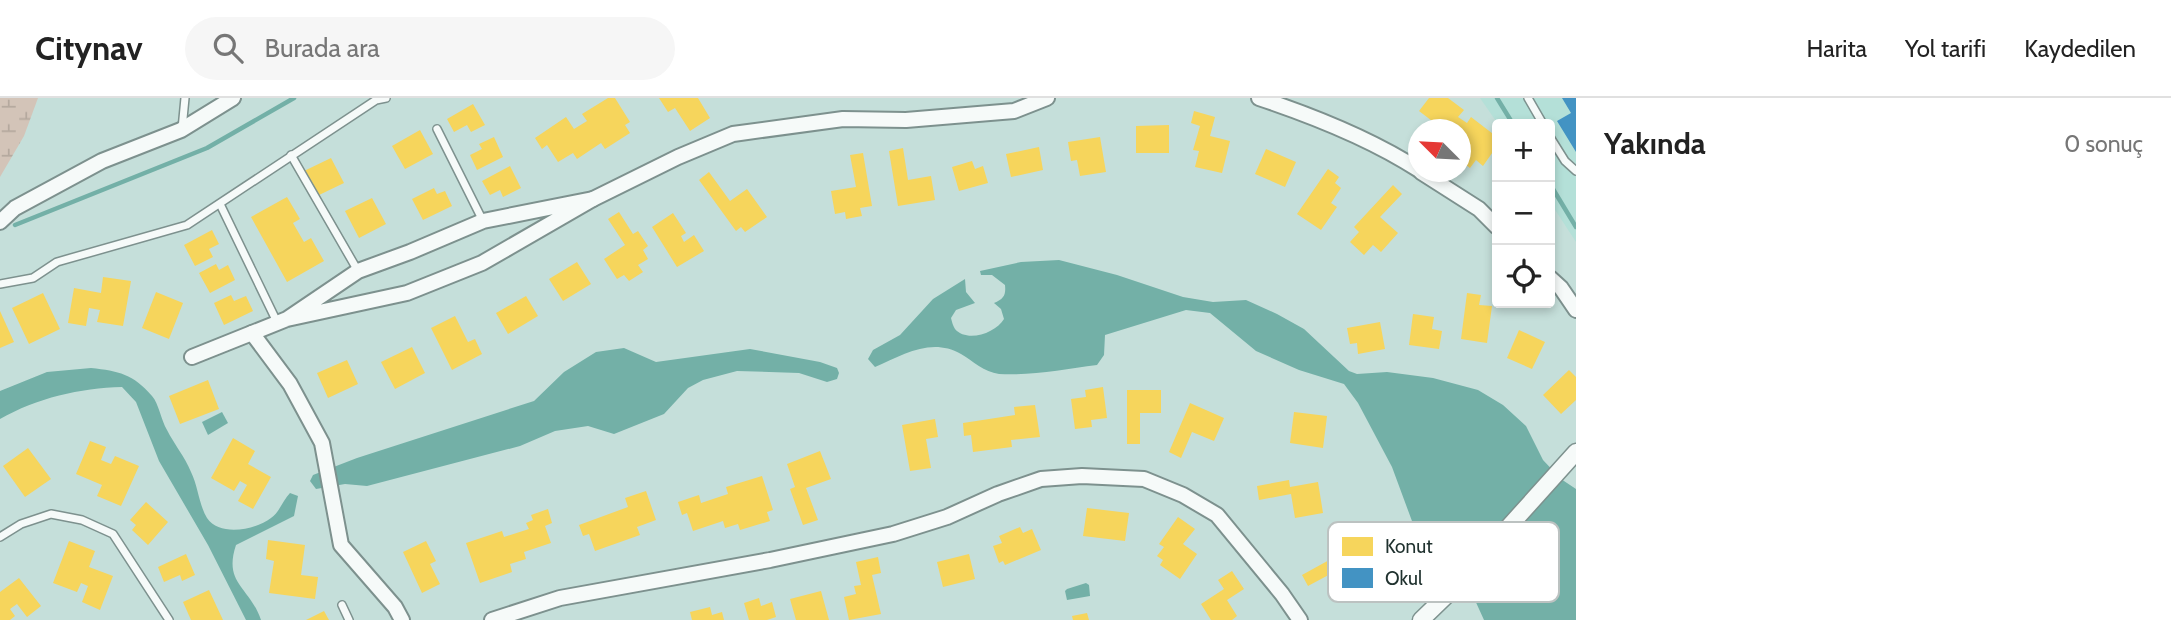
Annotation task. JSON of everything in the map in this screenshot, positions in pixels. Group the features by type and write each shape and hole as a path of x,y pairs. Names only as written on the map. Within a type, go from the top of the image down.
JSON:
{"street":[{"path":"0,222 15,208 102,161 181,130 233,98"},
{"path":"192,357 282,321 407,293 482,263 593,199 678,156 733,134 843,119 906,120 1014,111 1047,98"},
{"path":"1259,98 1290,108 1408,163"},
{"path":"1437,182 1479,209 1492,222"},
{"path":"282,321 358,271 482,221 593,199"},
{"path":"1555,284 1576,310"},
{"path":"252,333 290,384 322,443 334,519 341,545 395,607 402,620"},
{"path":"1513,522 1576,452"},
{"path":"492,620 560,598 769,560 892,534 947,517 998,494 1041,480 1082,476 1144,479 1183,495 1217,514 1300,620"},
{"path":"1421,620 1440,602"}],"lane":[{"path":"181,130 185,98"},
{"path":"0,284 33,278 57,262 187,225 376,100 386,98"},
{"path":"1528,98 1540,119"},
{"path":"437,129 482,221"},
{"path":"1555,145 1565,161 1576,171"},
{"path":"291,155 358,271"},
{"path":"220,204 282,321"},
{"path":"0,537 21,524 51,514 82,520 113,534 169,620"},
{"path":"342,605 349,620"}],"shaded area":[{"path":"1480,98 1576,98 1576,242 1555,210 1555,119 1495,119"}],"green space":[{"path":"0,98 38,98 24,136 0,177"}],"water":[{"path":"1059,260 1117,275 1183,297 1213,302 1246,300 1304,329 1349,371 1357,374 1387,372 1433,378 1478,390 1503,405 1526,426 1543,460 1561,479 1576,489 1576,620 1484,620 1476,602 1559,602 1559,522 1412,522 1392,467 1358,403 1344,384 1299,370 1256,351 1210,313 1186,310 1105,335 1104,355 1097,365 1060,370 999,374 984,369 950,349 939,347 907,353 875,367 868,359 873,350 900,335 933,299 965,279 966,292 975,303 956,310 951,318 955,329 974,336 995,328 1004,319 1001,309 994,303 1004,296 1005,285 992,275 981,275 980,271 1021,262"},
{"path":"624,348 656,362 750,349 820,362 837,368 839,373 837,379 827,382 799,373 737,371 703,380 688,388 664,414 614,434 588,426 555,431 520,446 367,486 345,484 316,489 310,481 313,475 357,458 534,401 564,372 596,352"},
{"path":"91,368 132,378 152,396 165,426 189,466 204,513 213,524 229,530 256,526 274,516 290,493 298,496 294,516 236,545 233,558 235,577 261,620 246,620 208,545 159,461 136,402 122,387 59,395 0,419 0,391 47,372"},
{"path":"222,412 228,423 208,435 202,422"},
{"path":"1086,583 1089,585 1090,596 1067,600 1067,589"}],"building: Konut":[{"path":"608,98 615,98 630,122 625,125 630,133 605,149 601,143 577,159 573,153 558,162 547,145 542,149 535,138 566,117 574,129 587,121 582,114"},
{"path":"659,98 698,98 710,118 690,131 675,108 668,112"},
{"path":"1429,98 1448,98 1464,110 1458,117 1461,119 1430,119 1419,111"},
{"path":"473,104 485,125 471,132 467,125 454,132 447,119"},
{"path":"1194,111 1215,117 1210,136 1230,141 1222,173 1195,167 1199,151 1193,150 1200,126 1191,123"},
{"path":"1471,117 1492,133 1492,153 1483,166 1476,160 1471,167"},
{"path":"1169,125 1169,153 1136,153 1136,126"},
{"path":"420,130 433,154 405,169 392,146"},
{"path":"494,137 503,157 477,170 470,155 482,149 479,144"},
{"path":"1100,137 1106,172 1080,176 1077,160 1071,161 1068,142"},
{"path":"1039,147 1043,170 1011,177 1006,154"},
{"path":"903,148 908,180 931,176 935,200 898,206 889,151"},
{"path":"1266,149 1296,162 1285,187 1255,174"},
{"path":"863,153 872,206 860,208 862,216 846,219 845,212 835,214 831,191 856,187 850,155"},
{"path":"331,158 344,183 317,196 304,171"},
{"path":"972,161 975,169 983,166 988,183 959,191 952,167"},
{"path":"510,166 521,188 503,197 500,190 490,195 482,181"},
{"path":"1328,169 1339,177 1335,183 1341,188 1331,203 1337,207 1321,230 1297,214"},
{"path":"709,172 730,201 747,189 767,217 745,232 741,227 736,231 699,180"},
{"path":"1393,185 1402,194 1380,217 1398,233 1381,252 1373,245 1364,255 1350,242 1359,232 1354,227"},
{"path":"434,188 437,194 445,191 452,206 423,220 412,199"},
{"path":"287,197 300,219 293,223 304,242 311,238 324,261 287,282 251,217"},
{"path":"372,198 386,224 359,238 345,211"},
{"path":"619,212 633,234 638,231 648,246 643,250 648,259 638,265 643,272 629,281 624,275 617,279 604,259 625,245 608,219"},
{"path":"673,213 686,233 681,236 684,242 694,235 704,251 677,267 652,227"},
{"path":"212,230 219,244 209,249 213,257 195,266 184,245"},
{"path":"577,262 591,284 563,301 549,279"},
{"path":"216,264 219,270 228,265 235,280 210,293 199,273"},
{"path":"103,277 131,281 123,326 97,322 100,310 89,308 86,326 68,323 74,288 101,293"},
{"path":"156,292 183,303 169,339 142,328"},
{"path":"43,293 60,329 29,344 12,308"},
{"path":"1467,293 1481,295 1479,305 1492,306 1487,343 1461,339"},
{"path":"231,295 234,301 246,296 253,311 224,325 214,303"},
{"path":"526,296 538,316 508,334 496,313"},
{"path":"0,311 14,342 0,348"},
{"path":"1413,314 1434,317 1432,329 1442,331 1439,349 1409,345"},
{"path":"455,316 468,342 475,339 482,354 452,370 431,328"},
{"path":"1380,322 1385,349 1358,354 1357,343 1350,344 1347,328"},
{"path":"1519,330 1545,342 1532,369 1507,358"},
{"path":"412,347 425,373 395,389 381,362"},
{"path":"347,360 358,384 328,398 317,373"},
{"path":"1569,370 1576,377 1576,400 1561,414 1543,395"},
{"path":"208,380 219,409 180,424 169,396"},
{"path":"1103,387 1107,418 1091,420 1092,427 1075,429 1071,399 1086,397 1085,390"},
{"path":"1127,390 1161,390 1161,413 1140,413 1140,444 1127,444"},
{"path":"1190,403 1224,418 1214,441 1192,432 1181,458 1169,452"},
{"path":"1035,405 1040,437 1011,440 1012,447 973,452 971,435 964,436 963,423 1015,415 1014,407"},
{"path":"1294,412 1327,416 1323,448 1290,443"},
{"path":"935,419 938,437 926,439 931,468 910,471 902,425"},
{"path":"233,438 255,451 248,464 271,477 253,509 238,501 247,485 240,481 234,491 211,478"},
{"path":"90,441 106,447 101,460 111,464 115,456 139,466 121,506 97,496 102,485 76,474"},
{"path":"28,448 51,479 25,497 3,466"},
{"path":"820,451 831,479 806,488 818,520 803,525 790,489 795,487 787,464"},
{"path":"762,476 773,510 767,512 770,521 740,530 738,524 725,528 723,521 693,531 687,513 682,515 678,502 699,495 701,503 728,494 726,487"},
{"path":"1289,480 1290,487 1318,482 1323,513 1295,518 1291,494 1259,500 1257,486"},
{"path":"646,491 656,520 637,527 640,535 595,551 589,534 583,536 579,525 628,507 625,498"},
{"path":"146,502 168,522 148,545 132,530 136,525 130,520"},
{"path":"1087,508 1129,513 1125,541 1083,536"},
{"path":"548,509 552,523 545,526 551,543 524,552 526,559 510,564 512,572 480,583 466,543 502,531 504,537 529,529 526,523 533,520 531,515"},
{"path":"1178,517 1195,529 1183,544 1197,554 1180,579 1160,565 1163,560 1157,556 1164,547 1159,544"},
{"path":"1020,527 1023,533 1032,529 1041,550 1005,565 1003,561 999,563 993,546 1002,543 999,536"},
{"path":"268,540 305,545 301,575 318,577 315,599 269,593 274,561 266,559"},
{"path":"69,541 95,551 89,567 113,576 100,610 82,602 88,586 81,583 77,592 53,583"},
{"path":"426,541 436,561 430,564 440,584 422,593 403,552"},
{"path":"186,554 195,575 182,581 180,575 164,582 158,567"},
{"path":"969,554 975,579 943,587 937,562"},
{"path":"878,557 881,573 872,575 881,614 849,620 844,597 856,594 854,586 861,585 856,562"},
{"path":"1328,561 1328,575 1308,586 1302,575"},
{"path":"1232,571 1244,589 1227,600 1237,616 1232,620 1211,620 1201,604 1224,589 1218,580"},
{"path":"19,578 41,606 27,617 17,604 10,609 15,616 10,620 0,620 0,592"},
{"path":"209,590 223,620 191,620 183,602"},
{"path":"821,591 829,620 796,620 790,599"},
{"path":"759,598 761,606 772,602 776,617 749,620 744,603"},
{"path":"710,607 712,615 722,612 724,620 692,620 690,612"},
{"path":"324,611 329,620 306,620"},
{"path":"1087,613 1089,620 1073,620 1072,616"}],"building: Okul":[{"path":"1562,98 1576,98 1576,152 1557,121 1571,113"}],"waterway":[{"path":"15,225 207,148 294,98"},
{"path":"1497,98 1510,119"},
{"path":"1555,192 1576,227"}]}
